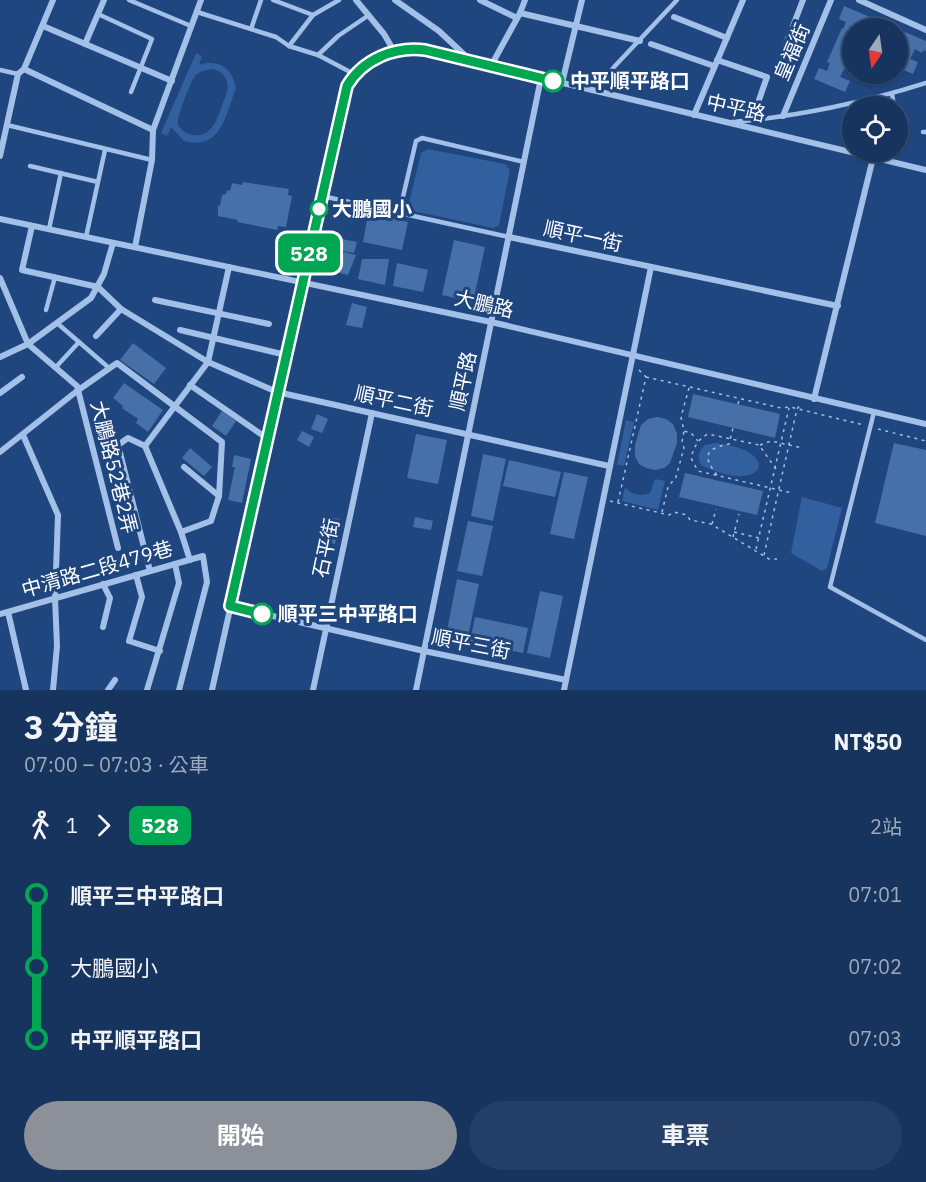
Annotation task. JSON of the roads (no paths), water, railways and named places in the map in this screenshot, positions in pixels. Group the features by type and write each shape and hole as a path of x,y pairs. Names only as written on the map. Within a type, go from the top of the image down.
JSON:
{"street":[{"path":"0,156 21,71 53,0"},
{"path":"85,44 104,0"},
{"path":"135,247 152,160 153,130 201,0"},
{"path":"357,0 384,34 394,51"},
{"path":"395,0 439,31 471,60"},
{"path":"480,0 519,15 640,41"},
{"path":"491,66 525,0"},
{"path":"562,83 582,0"},
{"path":"694,115 742,0"},
{"path":"784,48 803,0"},
{"name":"皇福街","path":"783,116 831,0"},
{"path":"859,0 924,29 926,21"},
{"path":"674,17 726,38"},
{"path":"43,26 172,81"},
{"path":"651,44 767,77 752,120"},
{"name":"中平路","path":"354,74 373,60 394,51 416,49 471,60 842,151"},
{"path":"21,71 153,130"},
{"path":"212,690 345,93 354,74"},
{"name":"順平路","path":"416,690 541,78"},
{"path":"814,399 872,162"},
{"name":"中平路","path":"891,162 926,170"},
{"name":"大鵬路","path":"0,219 491,322 926,424"},
{"path":"32,226 22,270 98,287"},
{"name":"順平一街","path":"509,237 838,306"},
{"path":"0,357 28,344 91,298 98,287 113,243"},
{"path":"145,446 208,362 229,267"},
{"path":"564,690 651,267"},
{"name":"大鵬路52巷2弄","path":"0,278 28,344 77,386 118,548"},
{"name":"順平二街","path":"98,287 121,309 208,362 278,392 609,466"},
{"path":"155,300 269,324"},
{"path":"96,336 121,309"},
{"path":"180,330 286,355"},
{"path":"0,452 77,391 117,363 222,442 219,496 212,521 181,531"},
{"path":"0,393 22,377"},
{"path":"190,385 268,439"},
{"name":"石平街","path":"313,690 372,413"},
{"path":"22,435 58,515 55,598 57,646 53,690"},
{"path":"150,571 118,445 128,438 145,446 181,531 190,560"},
{"path":"184,467 219,496"},
{"name":"中清路二段479巷","path":"0,614 203,556 207,582 179,690"},
{"path":"147,690 179,583 175,564"},
{"path":"136,575 142,597 129,641 160,651"},
{"path":"103,627 110,598 104,584"},
{"name":"順平三街","path":"230,606 424,651 566,680"},
{"path":"8,612 26,690"},
{"path":"108,690 115,680"}],"lane":[{"path":"129,0 191,26"},
{"path":"251,29 261,0"},
{"path":"273,0 313,15"},
{"path":"289,46 313,15 339,0"},
{"path":"596,91 614,67 677,0"},
{"path":"197,12 276,37 289,46 318,56 354,74"},
{"path":"98,14 152,39 131,92"},
{"path":"318,56 338,36 369,15"},
{"path":"0,70 21,71"},
{"path":"726,123 783,116 892,94 926,83"},
{"path":"7,125 152,160"},
{"path":"399,214 416,141 422,138 524,162"},
{"path":"86,237 105,150"},
{"path":"30,166 98,182"},
{"path":"49,230 61,173"},
{"name":"順平一街","path":"322,196 509,237"},
{"path":"46,310 55,277"},
{"path":"57,323 109,368"},
{"path":"56,368 79,342"},
{"path":"874,412 831,586 926,640"}],"place":[{"name":"中平順平路口","path":"553,81"},
{"name":"大鵬國小","path":"319,209"},
{"name":"順平三中平路口","path":"262,614"}]}
